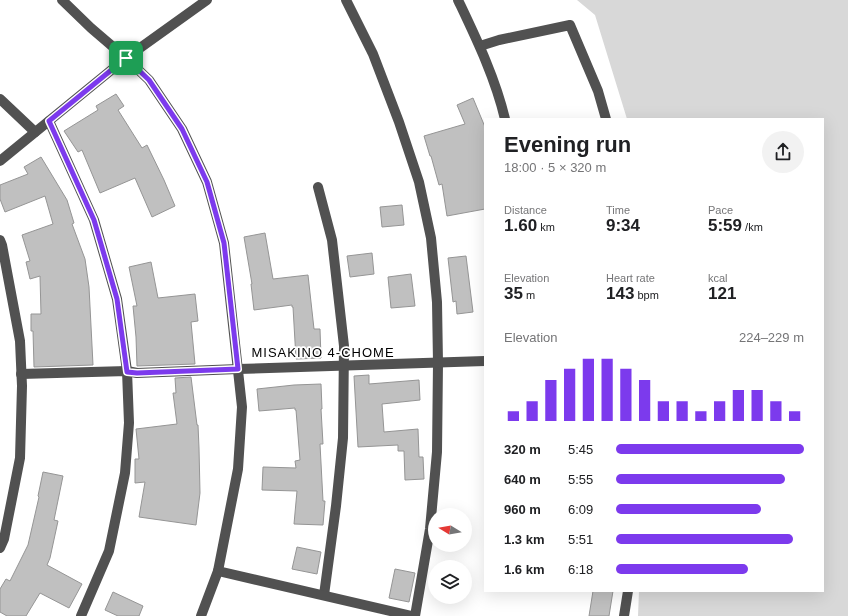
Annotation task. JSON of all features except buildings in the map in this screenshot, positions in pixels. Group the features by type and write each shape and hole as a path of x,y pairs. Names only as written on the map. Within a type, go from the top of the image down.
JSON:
{"street":[{"path":"62,0 149,80 182,129 207,182 224,243 242,407 238,469 218,570 201,616"},
{"path":"0,161 126,58 207,0"},
{"path":"346,0 373,54 400,122 419,182 431,238 437,302 437,452 430,529 415,616"},
{"path":"458,0 480,46 504,118"},
{"path":"480,46 499,40 570,25 598,92 606,118"},
{"path":"0,99 35,132"},
{"path":"49,121 94,220 117,299 127,372 129,423 125,473 109,550 81,616"},
{"path":"318,187 332,240 344,346 343,438 336,506 324,595"},
{"path":"0,240 20,341 22,386 20,458 4,539 0,548"},
{"path":"21,374 137,373 484,361"},
{"path":"218,570 412,616"},
{"path":"624,616 628,592"}],"shaded area":[{"path":"577,0 848,0 848,616 638,616 639,592 824,592 824,118 627,118 595,15"}],"district":[{"name":"MISAKINO 4-CHOME","path":"323,352"}],"route":[{"path":"126,58 149,80 182,129 207,182 224,243 238,369 137,373 127,372 117,299 94,220 49,121 126,58"}]}
